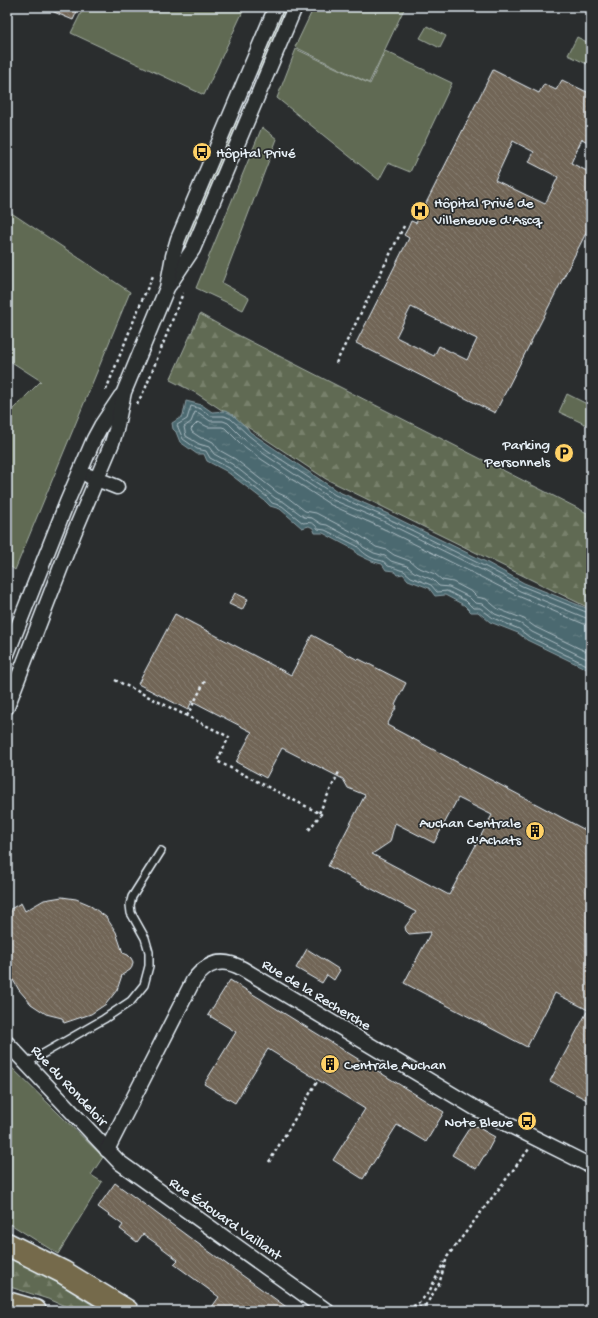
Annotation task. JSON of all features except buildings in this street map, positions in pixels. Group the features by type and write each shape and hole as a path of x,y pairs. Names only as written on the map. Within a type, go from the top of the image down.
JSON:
{"main road":[{"path":"7,1244 63,1272 127,1311"},
{"path":"7,1303 35,1311"}],"street":[{"path":"7,707 116,430 124,392 167,288 193,249 249,94 276,7"},
{"path":"167,288 178,239 249,94 295,7"},
{"path":"7,654 79,472 101,426 124,392"},
{"path":"79,472 116,488"},
{"name":"Rue de la Recherche","path":"107,1150 189,988 201,971 211,965 224,962 236,965 243,969 475,1108 591,1166"},
{"name":"Rue du Rondeloir","path":"7,1043 107,1150"},
{"name":"Rue Édouard Vaillant","path":"107,1150 119,1162 327,1311"}],"lane":[{"path":"27,1063 104,1019 130,1001 144,984 149,966 149,952 145,938 130,912 130,905 132,897 161,851"}],"path":[{"path":"336,363 405,224"},
{"path":"105,393 142,300 154,275"},
{"path":"136,406 146,387 185,286"},
{"path":"115,680 229,737 217,761 319,813"},
{"path":"187,716 205,681"},
{"path":"308,831 321,814 319,813 340,770"},
{"path":"269,1162 318,1080"},
{"path":"402,1311 418,1304 429,1292 446,1257 537,1140"},
{"path":"422,1311 440,1284 446,1257"},
{"path":"413,1311 425,1305"}],"green space":[{"path":"84,7 245,7 204,95 71,33"},
{"path":"280,7 292,7 262,76 252,72"},
{"path":"314,7 405,7 369,83 295,47"},
{"path":"427,26 446,36 440,48 420,38"},
{"path":"577,37 591,44 591,56 587,64 568,55"},
{"path":"296,49 370,84 385,51 452,83 410,172 388,163 379,180 277,98"},
{"path":"232,119 242,123 193,240 181,257 177,257"},
{"path":"262,127 277,139 222,283 249,298 243,310 196,288"},
{"path":"7,210 130,292 15,570 7,564 7,415 41,381 7,359 7,332 9,329 7,328"},
{"path":"200,314 232,332 591,515 591,609 326,479 196,393 170,380"},
{"path":"567,394 591,406 591,427 559,412"},
{"path":"7,1063 103,1157 91,1175 102,1182 58,1254 7,1222"},
{"path":"7,1257 37,1270 102,1311 76,1311 51,1300 7,1286"}],"water":[{"path":"186,401 202,405 212,412 225,411 233,415 250,432 337,491 386,513 486,562 524,583 591,610 591,671 527,640 518,633 490,622 478,612 471,612 464,605 445,595 435,596 429,588 408,580 403,574 397,575 394,571 386,570 382,564 357,554 355,550 323,533 315,533 313,528 309,526 302,528 280,509 270,506 226,471 207,461 204,454 197,454 180,442 176,432 173,429 172,423 183,416"}],"place":[{"name":"Hôpital Privé","path":"202,152"},
{"name":"Hôpital Privé de Villeneuve d'Ascq","path":"420,211"},
{"name":"Parking Personnels","path":"564,453"},
{"name":"Auchan Centrale d'Achats","path":"535,831"},
{"name":"Centrale Auchan","path":"330,1064"},
{"name":"Note Bleue","path":"527,1121"}]}
